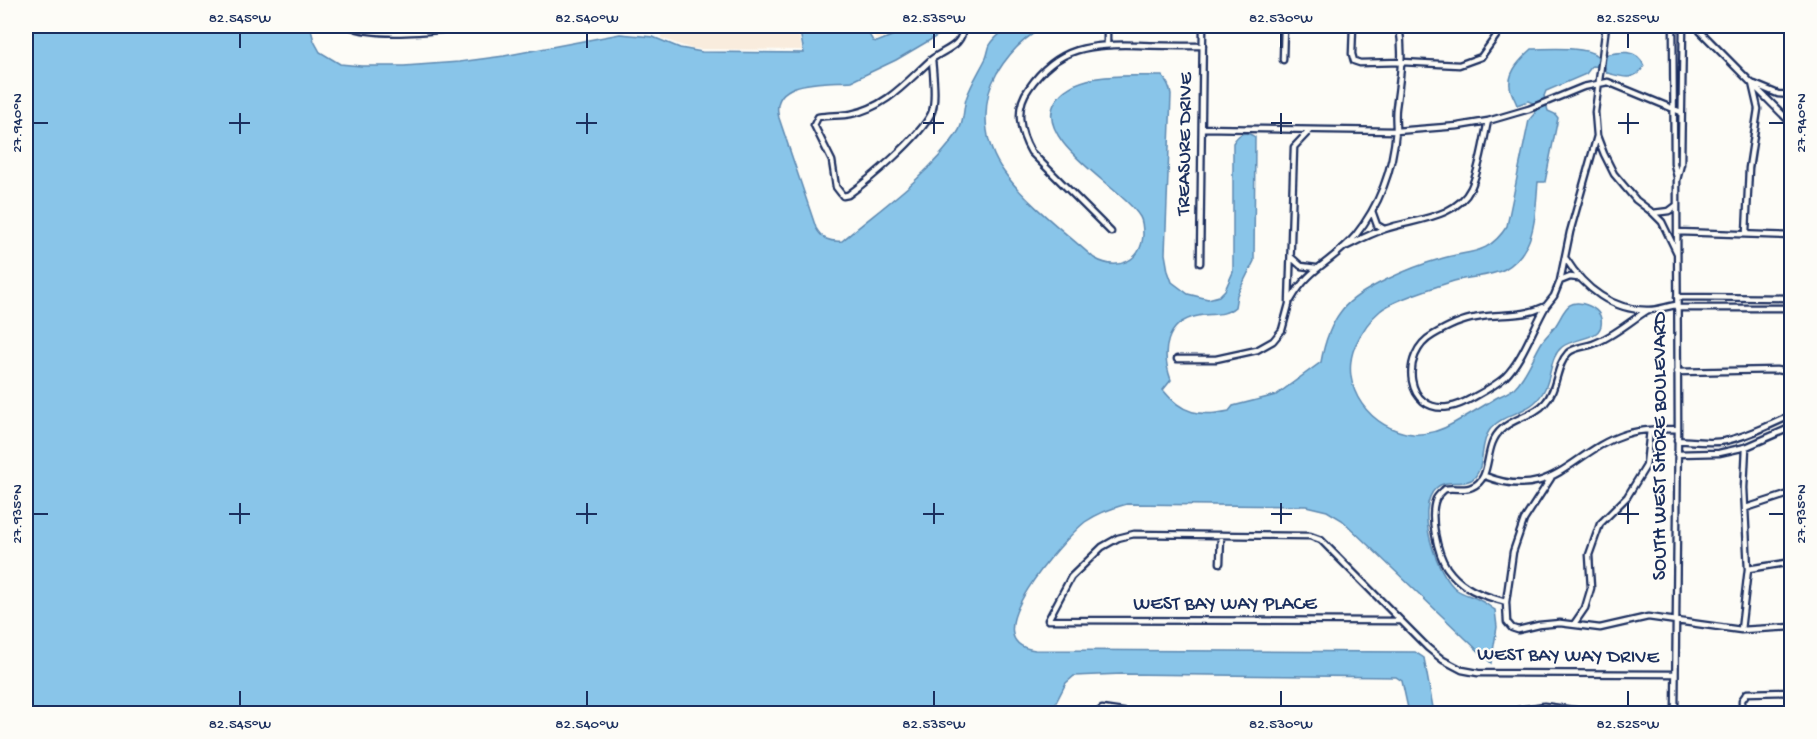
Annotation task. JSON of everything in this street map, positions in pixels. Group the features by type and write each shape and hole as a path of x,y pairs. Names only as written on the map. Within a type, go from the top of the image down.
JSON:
{"street":[{"path":"349,26 361,31 388,32 479,26"},
{"path":"932,59 933,108 931,115 875,174 848,195 843,196 836,188 832,161 814,125 818,117 853,113 883,102 896,94 932,59 962,39 963,26"},
{"path":"1107,26 1107,45"},
{"name":"TREASURE DRIVE","path":"1200,263 1203,26"},
{"path":"1283,60 1284,26"},
{"path":"1353,26 1354,61 1459,65 1481,57 1504,26"},
{"path":"1289,304 1303,282 1316,268 1354,237 1381,194 1387,177 1396,131 1402,62 1399,26"},
{"path":"1606,26 1594,112 1597,136 1614,174 1636,200 1662,222 1678,255"},
{"name":"SOUTH WEST SHORE BOULEVARD","path":"1674,26 1674,164 1677,180 1678,232 1675,714"},
{"name":"SOUTH WEST SHORE BOULEVARD","path":"1677,180 1681,164 1683,26"},
{"path":"1700,31 1791,123"},
{"path":"1111,232 1037,160 1025,141 1020,117 1025,92 1044,69 1067,53 1093,46 1203,46"},
{"path":"1202,128 1396,131 1488,121 1529,109 1583,87 1608,82 1681,112"},
{"path":"1752,83 1778,94 1791,95"},
{"path":"1746,233 1749,168 1758,109 1752,83"},
{"path":"1340,250 1384,229 1440,214 1463,200 1471,188 1488,121"},
{"path":"1177,359 1216,359 1257,350 1273,341 1282,330 1289,304 1294,147 1310,130"},
{"path":"1546,306 1531,313 1473,318 1432,335 1423,342 1412,357 1411,379 1415,392 1432,406 1450,407 1490,388 1504,377 1520,357 1560,281 1570,232 1597,136"},
{"path":"1653,213 1669,211 1677,205"},
{"path":"1372,210 1377,225 1384,229"},
{"path":"1678,232 1791,236"},
{"path":"1291,257 1301,266 1316,268"},
{"path":"1566,259 1587,286 1619,305 1648,310 1677,306 1791,308"},
{"path":"1560,281 1570,278 1580,279"},
{"path":"1677,297 1791,298"},
{"path":"1506,602 1475,592 1455,578 1446,567 1435,532 1434,508 1439,495 1445,489 1472,487 1480,482 1485,476 1490,444 1496,435 1504,427 1534,413 1545,403 1552,393 1562,362 1569,352 1610,336 1648,310"},
{"path":"1677,372 1776,369 1791,372"},
{"path":"1677,440 1724,441 1750,433 1791,415"},
{"path":"1677,454 1719,453 1746,447 1791,427"},
{"path":"1485,476 1511,483 1527,483 1551,478 1610,440 1627,433 1677,429"},
{"path":"1574,624 1585,608 1591,588 1589,555 1600,524 1627,497 1646,465 1650,430"},
{"path":"1741,630 1748,569 1744,488 1746,447"},
{"path":"1551,478 1524,520 1513,552 1506,602 1507,622 1512,628 1518,630 1539,625 1574,624 1600,628 1648,617 1741,630 1791,627"},
{"path":"1746,508 1791,493"},
{"name":"WEST BAY WAY DRIVE","path":"1048,620 1071,577 1102,547 1118,538 1134,534 1310,536 1320,540 1443,660 1462,670 1494,673 1675,674"},
{"path":"1220,563 1221,535"},
{"path":"1748,569 1791,562"},
{"name":"WEST BAY WAY PLACE","path":"1048,620 1401,621"},
{"path":"1742,714 1742,700 1747,693 1752,691 1791,692"},
{"path":"1494,714 1544,705 1603,714"},
{"path":"1096,714 1102,709 1136,714"},
{"path":"1266,714 1312,712 1344,714"}],"shaded area":[{"path":"662,26 797,26 802,50 692,49 661,38"},
{"path":"866,26 892,26 889,29 891,34 877,40"}],"water":[{"path":"26,26 310,26 320,52 340,64 404,66 504,56 620,34 653,37 680,48 702,52 804,53 799,26 864,26 873,41 877,42 894,35 891,29 896,26 954,26 896,60 852,81 802,85 790,89 782,96 778,105 779,118 816,228 823,237 842,241 903,191 944,151 959,131 966,99 990,45 996,37 1009,26 1046,26 1019,46 997,73 986,110 988,136 997,161 1013,184 1094,258 1102,262 1119,264 1132,258 1141,245 1142,223 1130,205 1082,163 1056,133 1052,117 1055,102 1063,92 1075,84 1103,77 1162,76 1166,80 1171,95 1165,254 1168,271 1172,282 1188,294 1208,299 1219,296 1225,290 1233,272 1233,143 1242,134 1255,137 1254,261 1237,295 1235,307 1222,313 1187,319 1172,332 1166,349 1171,380 1163,390 1185,409 1209,414 1229,411 1233,406 1276,395 1321,362 1334,322 1342,310 1373,286 1416,267 1478,250 1493,243 1500,236 1507,226 1529,120 1535,113 1533,103 1528,101 1517,105 1511,91 1510,80 1516,65 1532,49 1576,49 1597,56 1631,53 1641,60 1644,66 1637,74 1628,77 1607,73 1605,67 1592,66 1586,74 1546,91 1544,96 1548,111 1558,118 1545,182 1538,182 1532,230 1520,256 1512,264 1496,273 1454,281 1386,307 1372,318 1355,346 1351,361 1351,376 1355,391 1362,404 1372,415 1398,431 1413,434 1429,433 1449,426 1514,388 1567,307 1580,303 1596,310 1600,316 1601,326 1598,331 1567,344 1557,352 1541,396 1523,410 1498,422 1489,431 1484,442 1480,467 1475,477 1466,482 1440,485 1430,497 1427,525 1435,556 1442,570 1457,590 1478,599 1495,610 1497,627 1491,663 1342,520 1327,511 1306,506 1127,504 1105,511 1085,522 1074,532 1043,568 1017,610 1012,629 1018,643 1035,650 1415,652 1424,658 1434,713 1409,713 1402,681 1396,677 1122,674 1074,676 1066,683 1050,714 26,714"}]}
